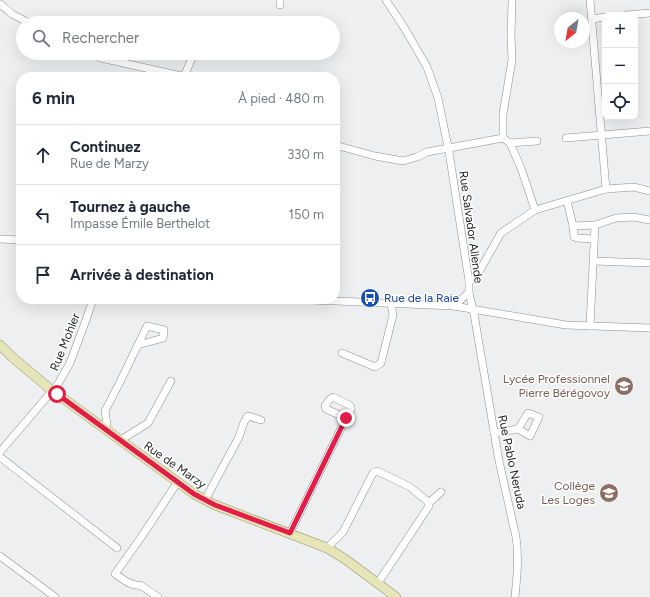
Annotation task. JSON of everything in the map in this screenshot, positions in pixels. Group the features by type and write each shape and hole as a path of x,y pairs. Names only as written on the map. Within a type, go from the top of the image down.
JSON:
{"main road":[{"name":"Rue de Marzy","path":"0,345 53,391 194,494 205,500 328,548 396,597"}],"street":[{"name":"Rue Salvador Allende","path":"386,0 405,29 428,71 438,98 448,148 473,309"},
{"path":"590,0 606,189"},
{"path":"503,138 503,114 512,60 512,2"},
{"path":"0,4 16,16"},
{"path":"638,14 649,12"},
{"path":"592,19 602,18"},
{"path":"111,60 164,72"},
{"path":"186,72 191,60"},
{"path":"566,138 650,132"},
{"path":"340,146 375,156 403,161 427,152 503,138 510,143 521,168 535,210"},
{"path":"510,143 537,141"},
{"path":"469,281 476,277 501,233 535,210 606,189 634,187 650,191"},
{"path":"567,201 574,237 594,240"},
{"path":"573,226 595,225 616,218 633,217 650,220"},
{"path":"590,326 595,225"},
{"path":"0,239 16,240"},
{"path":"594,261 650,263"},
{"path":"454,306 470,293"},
{"path":"340,301 454,306 566,325 650,328"},
{"path":"342,353 375,367 381,363 393,316 391,303"},
{"name":"Rue Mohler","path":"0,452 58,384 70,363 91,304"},
{"name":"Rue Pablo Neruda","path":"473,309 499,461 516,537 518,556 515,597"},
{"path":"104,429 107,424 105,411 138,344"},
{"path":"121,441 148,423 171,381"},
{"path":"205,500 239,437 244,422 248,416 261,420"},
{"path":"290,533 346,418"},
{"path":"494,433 518,429"},
{"path":"0,457 117,548"},
{"path":"328,548 343,532 373,472 376,471 410,487 429,503"},
{"path":"158,597 140,585 136,586 115,574 177,483"},
{"path":"377,583 429,503 441,492"},
{"path":"0,556 55,597"}],"place":[{"name":"Rue de la Raie","path":"370,298"},
{"name":"Lycée Professionnel Pierre Bérégovoy","path":"624,386"},
{"name":"Collège Les Loges","path":"609,493"}],"route":[{"path":"57,394 194,494 215,505 290,533 346,418"}]}
